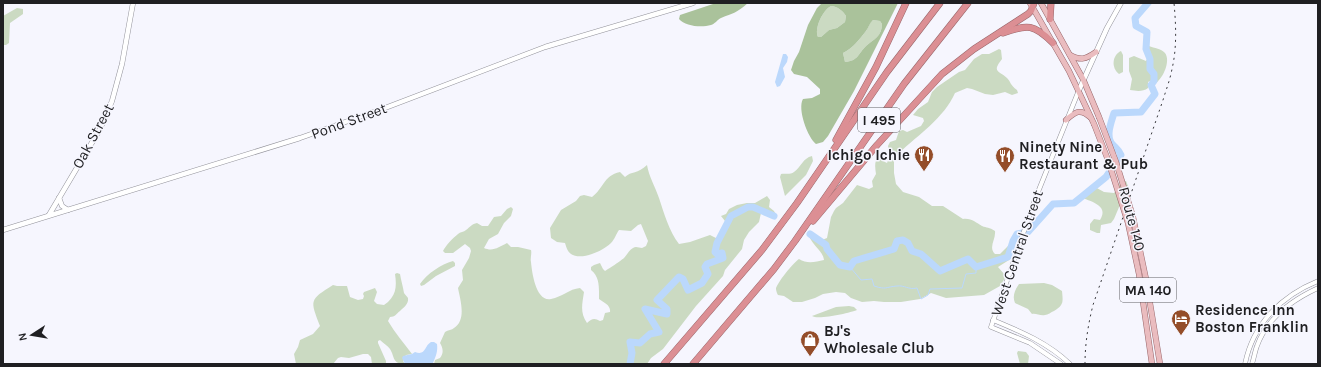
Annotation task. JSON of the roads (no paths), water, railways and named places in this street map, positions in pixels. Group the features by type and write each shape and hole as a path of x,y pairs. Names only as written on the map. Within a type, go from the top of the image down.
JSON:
{"highway":[{"path":"797,203 837,138 858,100 906,3"},
{"name":"I 495","path":"664,364 762,250 797,203 888,72 940,3"},
{"name":"I 495","path":"693,364 746,302 795,241 904,84 968,3"},
{"path":"1050,19 1051,3"},
{"path":"795,241 877,145 936,80 962,58 1027,14 1032,5"},
{"path":"990,38 1014,29 1028,27 1041,32 1053,43"}],"main road":[{"name":"Oak Street","path":"49,216 100,129 112,101 122,64 133,3"},
{"name":"Pond Street","path":"3,230 300,138 385,108 545,47 693,3"},
{"name":"MA 140","path":"1041,3 1083,79"},
{"name":"West Central Street","path":"1079,90 1108,26 1121,3"},
{"name":"MA 140","path":"1032,5 1079,90"},
{"path":"1070,55 1076,58 1084,59 1096,52"},
{"name":"Route 140","path":"1083,79 1116,162 1133,217 1144,265 1160,364"},
{"name":"Route 140","path":"1079,90 1108,160 1128,224 1139,274 1152,364"},
{"path":"1066,120 1073,114 1079,112 1086,113 1091,118"},
{"path":"59,198 62,206 68,210"}],"street":[{"name":"West Central Street","path":"1061,364 1030,343 991,327 1024,229 1079,90"},
{"path":"1245,364 1253,340 1269,314 1286,298 1318,281"},
{"path":"1252,364 1257,346 1264,332 1273,320 1288,305 1318,288"},
{"path":"993,320 1036,338 1054,350 1070,364"}],"water":[{"path":"783,54 786,54 788,57 783,68 785,77 780,86 777,87 775,82"},
{"path":"431,342 437,344 433,363 405,364 402,358 403,356 415,352 423,352"}],"waterway":[{"path":"810,234 826,245 827,249 840,265 850,267 854,261 894,249 897,241 903,240 908,243 912,251 921,254 940,271 968,259 976,267 1008,257 1017,234 1028,232 1053,204 1074,203 1106,177 1121,155 1109,138 1109,130 1114,113 1141,112 1155,94 1151,85 1154,81 1154,74 1150,69 1150,59 1146,49 1147,32 1136,26 1135,18 1148,3"},
{"path":"630,364 632,353 630,342 640,343 650,334 659,332 645,309 667,314 667,309 657,300 679,277 683,279 688,290 702,283 708,274 705,267 707,264 723,258 722,253 717,254 715,252 717,243 731,216 748,207 753,207 774,216"},
{"path":"850,267 861,280 872,279 874,286 884,288 893,286 917,288 921,299 928,295 930,289 962,288 966,274 976,273 976,267"}],"railway":[{"path":"1085,364 1087,334 1093,305 1163,100 1174,61 1176,28 1174,3"}],"place":[{"name":"Ichigo Ichie","path":"924,172"},
{"name":"Ninety Nine Restaurant & Pub","path":"1005,173"},
{"name":"Residence Inn Boston Franklin","path":"1181,336"},
{"name":"BJ's Wholesale Club","path":"810,357"}]}
